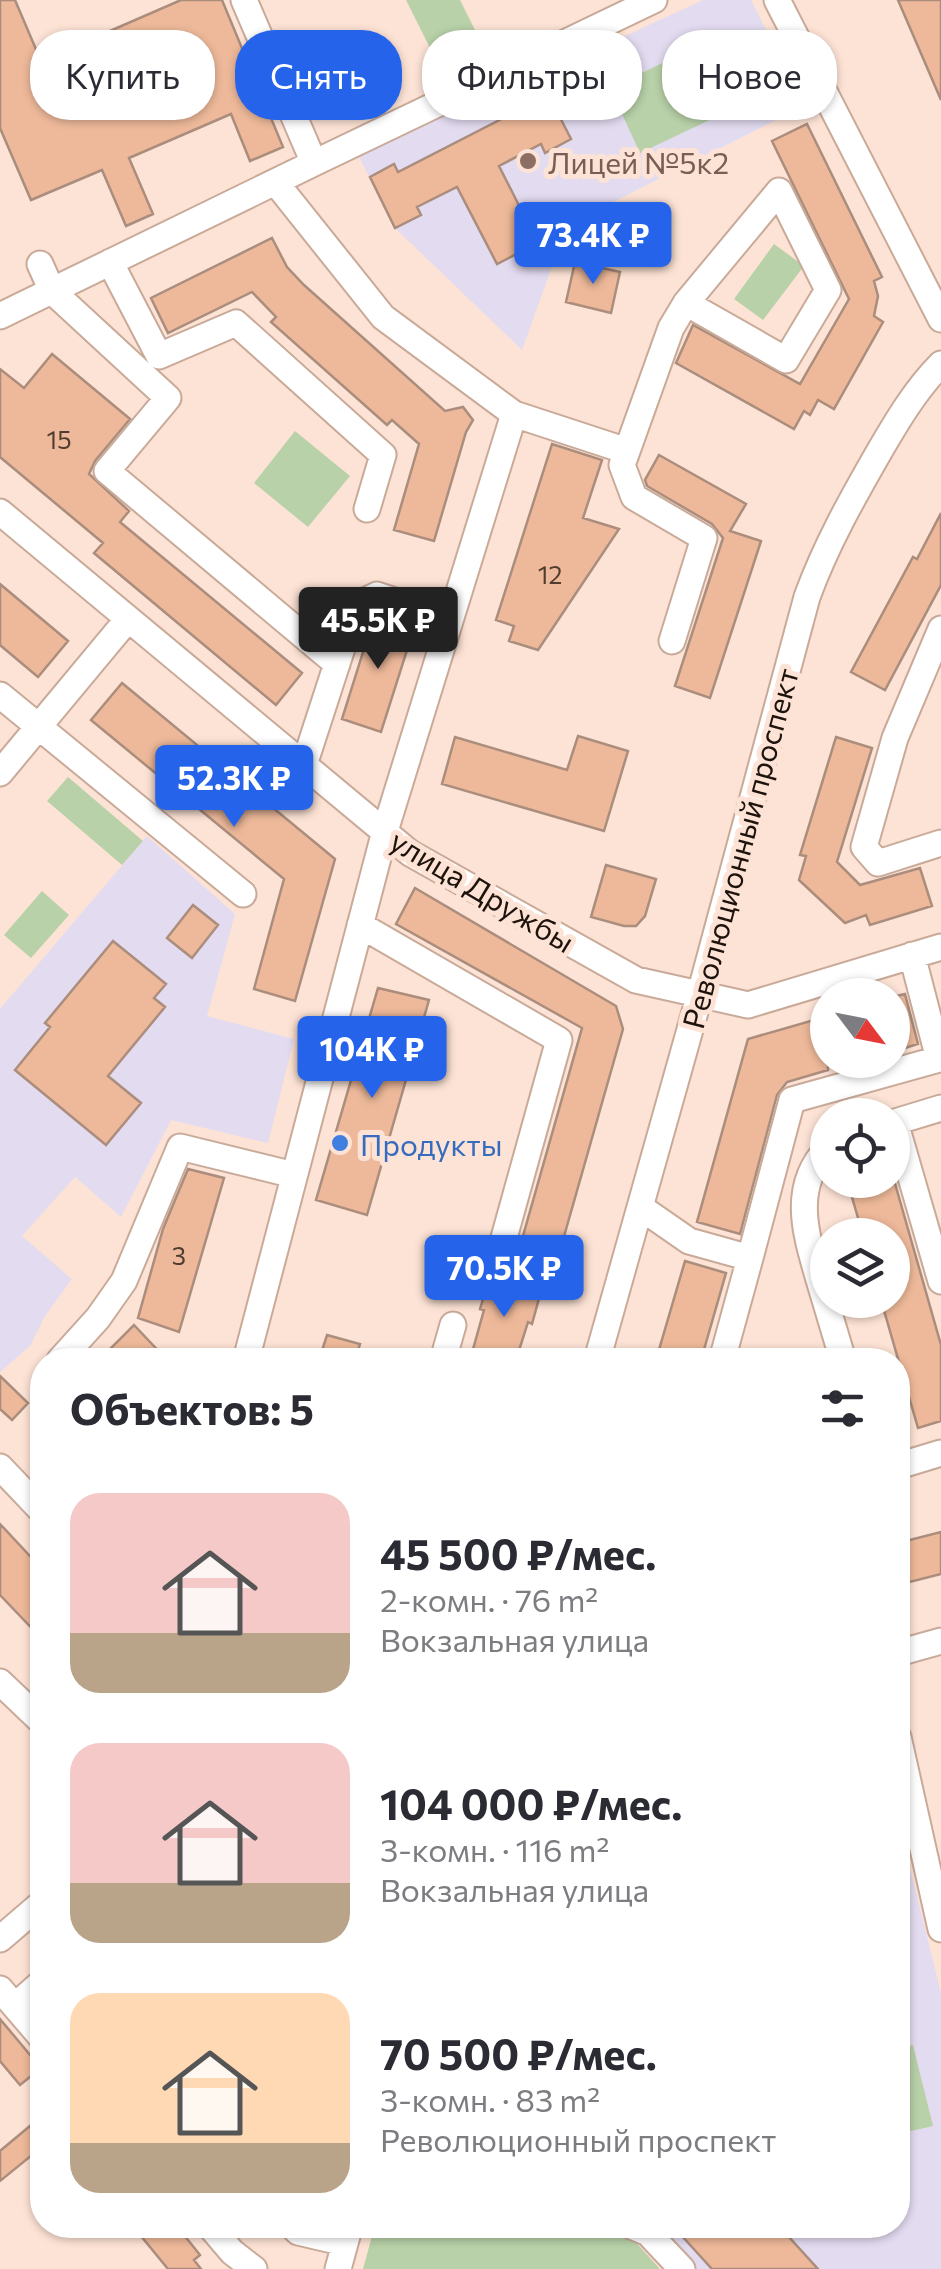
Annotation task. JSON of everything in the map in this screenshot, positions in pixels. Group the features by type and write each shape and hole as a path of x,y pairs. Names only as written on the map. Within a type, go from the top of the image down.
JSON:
{"street":[{"path":"244,0 281,105 314,164"},
{"path":"0,316 654,0"},
{"path":"777,0 941,320"},
{"path":"276,183 383,317 514,414 627,451"},
{"path":"672,641 704,538 634,497 622,465 671,328 686,303 780,192 828,290 786,360 686,303"},
{"path":"110,262 159,356 236,323 383,455 366,508"},
{"path":"40,264 52,290 168,398 108,471 337,664"},
{"name":"Революционный проспект","path":"600,1348 807,597 848,506 901,414 941,364"},
{"path":"249,1348 385,831 514,414"},
{"name":"улица Дружбы","path":"0,512 410,853 636,980 748,1005 941,947"},
{"path":"304,765 356,605 377,596 450,619"},
{"path":"0,773 128,619"},
{"path":"941,629 896,738 864,847 878,862 941,843"},
{"path":"0,695 242,894"},
{"path":"360,924 559,1040 502,1245"},
{"path":"725,1348 792,1100 940,1063 912,955"},
{"path":"910,1117 941,1108"},
{"path":"71,1348 124,1280 180,1146 294,1175"},
{"path":"910,1176 941,1281"},
{"path":"810,1178 804,1199 804,1228 839,1348"},
{"path":"640,1207 690,1241 750,1258"},
{"path":"447,1348 453,1326"},
{"path":"910,1462 941,1453"},
{"path":"0,1467 30,1498"},
{"path":"910,1650 941,1641"},
{"path":"0,1682 30,1711"},
{"path":"910,1791 941,1929"},
{"path":"0,1940 30,1920"},
{"path":"8,1998 30,2024"},
{"path":"220,2238 254,2269"},
{"path":"338,2269 347,2238"},
{"path":"653,2238 682,2269"}],"shaded area":[{"name":"Лицей №5к2","path":"703,0 751,0 766,30 662,30 662,120 776,120 567,225 522,350 395,228 349,137 384,120 402,120 402,111 422,102 422,120 642,120 642,30 638,30"},
{"path":"147,836 235,914 207,1016 294,1039 268,1143 171,1120 121,1217 75,1177 22,1236 72,1279 45,1316 30,1346 0,1372 0,1009"},
{"path":"910,1872 941,1993 941,2269 674,2269 646,2238 910,2238"}],"green space":[{"path":"406,0 460,0 475,30 422,30"},
{"path":"662,63 662,120 709,120 640,153 625,120 642,120 642,73"},
{"path":"774,244 804,266 763,320 734,299"},
{"path":"295,431 350,476 308,527 254,483"},
{"path":"68,777 143,841 122,865 47,801"},
{"path":"42,891 69,915 31,958 4,935"},
{"path":"913,2045 933,2126 910,2131"},
{"path":"371,2238 632,2238 660,2269 363,2269"}],"building":[{"path":"0,0 15,0 30,35 30,120 215,120 215,30 112,30 181,0 222,0 235,31 235,120 272,120 283,147 250,161 231,114 129,158 153,214 126,226 102,170 31,200 0,128"},
{"path":"898,0 941,0 941,100"},
{"name":"Лицей №5к2","path":"500,120 561,120 571,139 545,153 541,144 499,166 538,243 497,264 457,187 417,207 421,215 395,228 370,177 394,164 398,172"},
{"path":"807,124 882,277 874,281 878,296 874,316 883,322 834,409 818,400 810,415 804,411 794,429 676,363 693,325 800,384 849,299 772,141"},
{"path":"272,238 287,267 304,285 445,411 463,407 473,420 434,541 394,530 419,444 392,420 387,425 271,322 276,317 252,292 168,333 151,298"},
{"path":"575,262 620,272 611,313 566,302"},
{"path":"52,354 130,419 89,474 129,511 120,522 302,673 276,705 94,553 103,543 0,457 0,369 24,388"},
{"path":"552,444 602,460 583,518 619,529 538,650 509,641 514,626 496,620"},
{"path":"659,455 746,504 730,531 761,541 710,698 675,686 723,538 712,524 647,486 645,480"},
{"path":"941,513 941,585 885,690 851,672"},
{"path":"0,584 68,641 38,677 0,645"},
{"path":"378,612 415,625 381,732 342,719"},
{"path":"122,683 335,859 295,1001 254,989 284,879 91,720"},
{"path":"578,736 628,751 604,831 442,784 455,737 567,770"},
{"path":"836,737 872,748 837,862 860,885 920,868 932,906 870,925 866,915 845,923 799,880 806,856 800,855"},
{"path":"606,865 656,879 645,916 636,926 591,917"},
{"path":"415,888 616,1006 623,1029 561,1247 523,1236 582,1028 396,924"},
{"path":"193,905 218,925 192,958 167,938"},
{"path":"113,941 166,984 154,998 165,1007 108,1076 141,1103 106,1145 15,1070 50,1027 45,1023"},
{"path":"378,988 429,1000 367,1215 316,1200"},
{"path":"910,1013 918,1044 910,1046"},
{"path":"810,1021 810,1075 787,1082 777,1095 740,1234 697,1222 748,1039"},
{"path":"188,1169 224,1178 179,1332 138,1318 163,1229"},
{"path":"852,1198 899,1198 905,1218 858,1218"},
{"path":"910,1236 941,1345 941,1421 918,1428 910,1400 910,1348 895,1348 886,1318 910,1318"},
{"path":"685,1261 726,1273 704,1348 660,1348"},
{"path":"490,1276 541,1291 532,1324 528,1322 520,1348 473,1348 484,1310 480,1309"},
{"path":"134,1325 156,1348 111,1348"},
{"path":"327,1335 360,1344 359,1348 323,1348"},
{"path":"0,1376 28,1403 12,1420 0,1409"},
{"path":"0,1524 30,1556 30,1626 0,1595"},
{"path":"941,1532 941,1574 910,1582 910,1540"},
{"path":"0,2019 30,2055 30,2077 20,2085 0,2061"},
{"path":"30,2126 30,2157 0,2181 0,2151"},
{"path":"143,2238 186,2238 200,2255 194,2260 201,2269 168,2269"},
{"path":"684,2238 790,2238 818,2269 712,2269"}],"place":[{"name":"Лицей №5к2","path":"528,161"},
{"name":"Продукты","path":"340,1143"}]}
